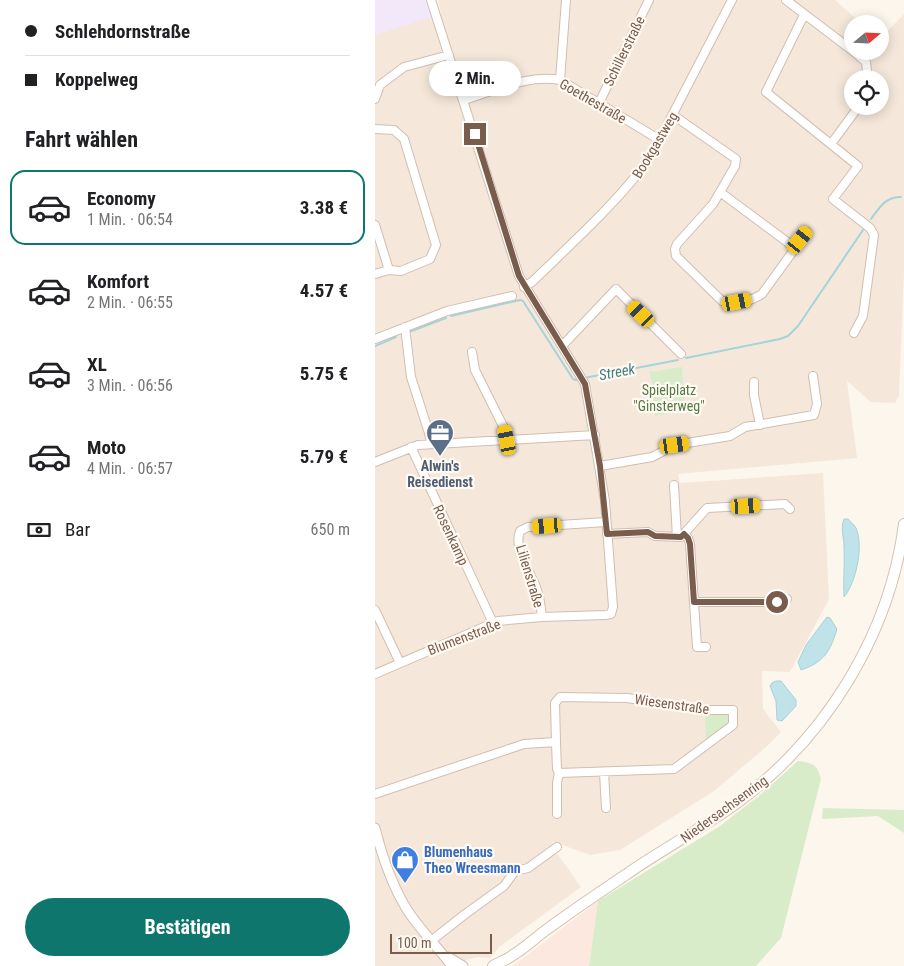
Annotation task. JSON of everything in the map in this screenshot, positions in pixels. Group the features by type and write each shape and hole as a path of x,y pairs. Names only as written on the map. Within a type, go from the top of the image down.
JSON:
{"main road":[{"name":"Niedersachsenring","path":"493,966 512,956 547,929 627,874 729,808 766,780 790,758 829,712 867,648 881,616 894,576 904,524"},
{"name":"Niedersachsenring","path":"504,966 512,956"}],"street":[{"path":"431,0 512,254 525,288 582,378 587,391 600,466 607,534 648,532 655,536 680,535 688,538 697,647 706,647"},
{"path":"560,80 566,0"},
{"name":"Schillerstraße","path":"599,103 649,0"},
{"name":"Bookgastweg","path":"525,288 626,189 650,158 732,0"},
{"path":"786,0 844,44"},
{"path":"805,15 766,92 858,166 833,199 870,228 874,234 863,316 854,333"},
{"path":"375,99 380,85 404,67 449,55"},
{"name":"Goethestraße","path":"464,100 532,79 547,77 560,80 660,140"},
{"path":"673,114 736,159 735,166 713,204 677,244 675,249 676,256 722,301 728,304 753,299 762,294 794,247 807,232"},
{"path":"831,144 852,115"},
{"path":"375,129 394,130 404,139 436,245 430,259 401,271 389,270 375,274"},
{"path":"720,192 794,247"},
{"path":"375,225 389,270"},
{"path":"562,346 615,289 681,354"},
{"path":"375,339 447,311 512,296"},
{"path":"405,327 411,377 431,444"},
{"path":"472,352 475,370 505,430 507,440"},
{"path":"600,466 652,457 675,445 730,436 745,427 814,415 817,404 813,376"},
{"path":"754,382 754,395 760,425"},
{"path":"375,462 411,447 431,444 595,435"},
{"name":"Rosenkamp","path":"411,447 493,623"},
{"path":"674,485 680,535"},
{"path":"680,535 707,508 785,504 790,509"},
{"name":"Lilienstraße","path":"542,618 541,601 520,549 518,540 520,531 528,527 606,522"},
{"name":"Blumenstraße","path":"375,674 493,623 611,614 613,607 607,534"},
{"path":"694,602 777,602 787,599"},
{"path":"375,610 400,663"},
{"name":"Wiesenstraße","path":"557,814 557,783 559,773 557,769 555,703 560,697 627,698 707,710 733,710 733,725 674,769 559,773"},
{"path":"375,794 524,744 556,742"},
{"path":"605,772 606,808"},
{"path":"375,828 385,863 406,908 452,966"},
{"path":"431,941 504,886 515,871 528,868 557,847"},
{"path":"443,955 463,966"}],"shaded area":[{"path":"375,0 427,0 432,17 375,35"},
{"path":"438,0 835,0 852,15 844,15 844,60 889,60 889,30 904,14 904,272 899,396 895,403 871,402 847,381 857,458 678,474 680,483 823,473 829,599 790,672 762,671 763,709 781,732 714,791 620,850 590,855 554,842 551,845 581,887 499,947 490,958 478,957 467,960 461,966 375,966 375,35 441,13"},
{"path":"598,901 589,966 513,966"}],"green space":[{"name":"Spielplatz \"Ginsterweg\"","path":"682,367 684,402 687,410 655,416 650,395 655,393 649,372"},
{"path":"725,713 729,717 729,721 724,730 706,743 705,715"},
{"path":"798,761 814,765 821,779 781,938 756,966 589,966 598,901 720,826 760,795"},
{"path":"823,808 904,810 904,833 878,816 822,819"}],"water":[{"path":"844,519 848,519 855,527 858,536 859,554 852,583 844,597 844,543 842,529"},
{"path":"827,617 830,618 837,629 832,644 821,660 801,670 798,662 806,645"},
{"path":"776,681 781,681 796,700 796,706 782,721 777,720 776,701 770,686"}],"waterway":[{"name":"Streek","path":"871,219 887,201 895,197 901,197"},
{"name":"Streek","path":"686,358 788,336 798,326 863,230"},
{"name":"Streek","path":"451,316 520,300 523,301 573,379 580,379"},
{"name":"Streek","path":"409,332 446,318"},
{"name":"Streek","path":"375,346 396,337"},
{"name":"Streek","path":"584,378 678,360"}],"place":[{"name":"Alwin's Reisedienst","path":"440,457"},
{"name":"Blumenhaus Theo Wreesmann","path":"405,884"}],"route":[{"path":"475,134 519,276 585,384 600,466 607,534 648,532 655,536 681,537 684,534 690,544 694,602 777,602"}]}
